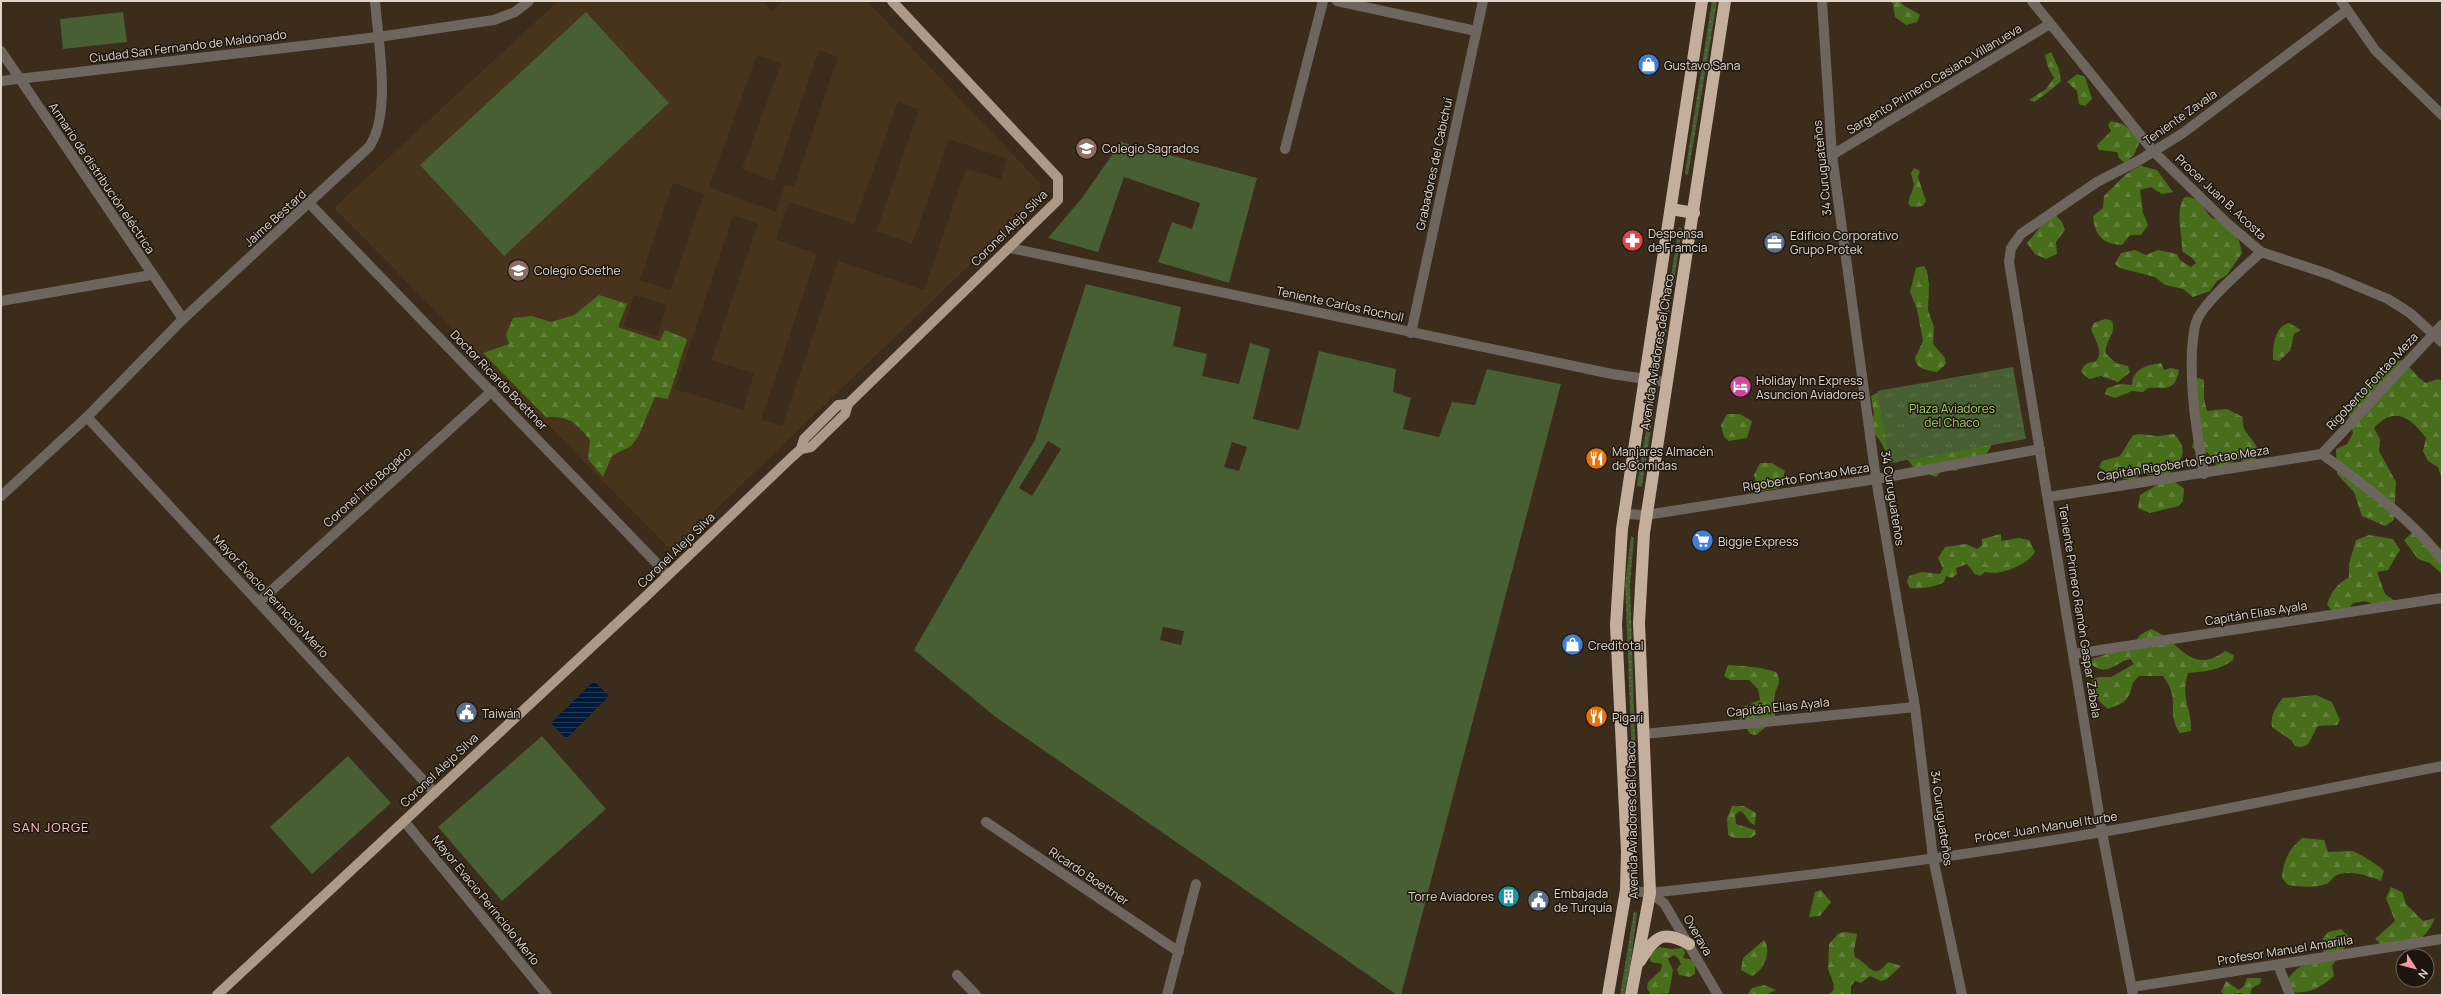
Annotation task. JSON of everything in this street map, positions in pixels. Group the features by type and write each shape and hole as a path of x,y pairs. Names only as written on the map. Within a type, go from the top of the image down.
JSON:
{"highway":[{"name":"Avenida Aviadores del Chaco","path":"1608,995 1626,890 1627,852 1616,625 1624,514 1643,380 1648,363 1702,1"},
{"name":"Avenida Aviadores del Chaco","path":"1631,995 1650,893 1639,623 1640,578 1646,515 1694,213 1725,1"},
{"path":"1671,209 1694,213"},
{"path":"1637,965 1649,946 1658,938 1668,935 1689,944"}],"main road":[{"name":"Coronel Alejo Silva","path":"217,995 668,575 801,449 804,439 838,405 848,404 1058,200 1058,178 897,3"}],"street":[{"name":"Jaime Bestard","path":"1,496 87,417 183,319 310,204 369,147 379,130 382,110 375,1"},
{"path":"378,36 506,17 529,1"},
{"path":"1285,149 1323,1"},
{"path":"1337,1 1476,30"},
{"name":"Grabadores del Cabichuí","path":"1411,332 1483,1"},
{"name":"34 Curuguateños","path":"1822,1 1832,155 1876,479 1915,707 1934,858 1962,995"},
{"name":"Procer Juan B. Acosta","path":"2032,1 2154,152 2227,223 2261,252 2328,274 2388,299 2410,313 2442,342"},
{"path":"2344,5 2375,50 2442,115"},
{"name":"Teniente Zavala","path":"2020,234 2097,182 2154,152 2184,133 2344,5"},
{"name":"Sargento Primero Casiano Villanueva","path":"1832,155 2050,24"},
{"name":"Ciudad San Fernando de Maldonado","path":"1,81 378,36"},
{"name":"Armario de distribución eléctrica","path":"1,51 151,275 183,319"},
{"name":"Doctor Ricardo Boettner","path":"310,204 668,575"},
{"name":"Teniente Primero Ramón Gaspar Zabala","path":"2020,234 2011,248 2009,262 2102,832 2133,991"},
{"name":"Teniente Carlos Rocholl","path":"1010,248 1643,380 1666,382"},
{"path":"2204,474 2193,409 2191,375 2193,339 2197,320 2211,301 2261,252"},
{"path":"1,301 151,275"},
{"name":"Rigoberto Fontao Meza","path":"2322,454 2442,325"},
{"name":"Coronel Tito Bogado","path":"260,601 492,391"},
{"name":"Mayor Evacio Perinciolo Merlo","path":"87,417 260,601 435,793"},
{"name":"Rigoberto Fontao Meza","path":"1624,514 1646,515 1876,479 2040,449"},
{"path":"2322,454 2380,497 2426,539 2442,559"},
{"name":"Capitán Rigoberto Fontao Meza","path":"2048,497 2204,474 2322,454"},
{"name":"Capitán Elias Ayala","path":"2074,654 2442,598"},
{"name":"Capitán Elias Ayala","path":"1644,734 1915,707"},
{"name":"Prócer Juan Manuel Iturbe","path":"1650,893 1805,876 2102,832 2442,766"},
{"name":"Mayor Evacio Perinciolo Merlo","path":"404,821 547,995"},
{"name":"Ricardo Boettner","path":"986,822 1179,952"},
{"path":"1167,995 1196,884"},
{"path":"1626,890 1650,893"},
{"name":"Overava","path":"1650,893 1664,903 1718,995"},
{"name":"Profesor Manuel Amarilla","path":"2133,991 2278,965 2442,939"},
{"path":"2278,965 2290,995"},
{"path":"957,975 976,995"}],"shaded area":[{"name":"Colegio Goethe","path":"558,1 763,1 772,11 784,1 867,1 1040,183 1040,197 675,549 670,549 336,210 336,206","holes":["819,50 838,57 794,187 785,184 776,212 709,187 757,55 781,64 742,169 774,181","898,102 919,110 876,231 912,244 949,139 1007,159 1001,179 966,169 924,290 838,261 782,426 761,420 817,254 776,239 789,202 854,224","673,183 704,194 670,290 640,280","733,215 758,224 711,360 754,373 743,410 675,389","599,295 618,327 661,341 655,397 639,435 621,453 588,459 590,440 578,426 562,416 546,417 484,353 509,344 532,316 551,322 574,315","634,295 667,305 657,336 624,326"]}],"green space":[{"path":"1712,1 1717,1 1688,175 1685,173"},
{"path":"1890,1 1900,1 1904,6 1915,11 1920,15 1917,22 1906,25 1895,17 1893,4"},
{"path":"123,12 127,42 63,49 60,19"},
{"path":"586,12 669,103 504,256 420,165"},
{"path":"2051,52 2059,69 2061,81 2034,102 2029,100 2046,89 2054,78 2048,67 2045,55"},
{"path":"2077,74 2085,77 2092,99 2085,106 2079,104 2077,91 2067,82"},
{"path":"2111,121 2123,124 2141,139 2134,155 2125,163 2119,158 2117,152 2099,150 2097,145 2111,131 2108,125"},
{"path":"1121,142 1257,178 1229,283 1158,262 1172,222 1192,229 1200,203 1124,177 1098,252 1048,238 1082,198"},
{"path":"2141,166 2157,170 2173,192 2162,194 2151,187 2140,190 2143,213 2148,225 2141,235 2130,235 2122,245 2109,243 2098,233 2093,216 2103,208 2104,196 2126,175"},
{"path":"1914,168 1920,171 1918,177 1926,201 1923,206 1911,207 1908,203 1914,185 1911,173"},
{"path":"2185,197 2190,197 2198,201 2212,218 2226,221 2239,241 2242,253 2227,275 2217,281 2210,291 2193,297 2183,289 2165,285 2155,277 2120,268 2115,264 2121,253 2135,250 2146,255 2158,250 2177,254 2180,260 2191,267 2196,263 2182,251 2179,215 2182,202"},
{"path":"2055,214 2062,222 2065,230 2056,242 2057,254 2046,259 2035,254 2027,243 2045,221"},
{"path":"1679,227 1682,229 1642,486 1640,487 1637,485"},
{"path":"1924,266 1927,271 1929,284 1928,310 1934,327 1933,344 1945,358 1946,364 1937,372 1920,367 1915,358 1923,341 1917,309 1910,292 1916,268"},
{"path":"1086,284 1181,307 1173,346 1207,354 1202,376 1239,384 1250,343 1270,349 1253,419 1299,430 1319,351 1396,369 1393,392 1411,398 1403,429 1439,437 1452,402 1475,405 1487,369 1561,384 1401,995 1397,995 997,718 914,650 1035,440","holes":["1048,441 1061,449 1032,496 1019,488","1232,442 1247,447 1239,471 1224,467","1163,627 1184,631 1181,645 1160,640"]},
{"path":"599,295 627,304 618,327 660,341 665,330 687,339 668,399 655,397 639,435 631,446 612,456 603,477 588,459 590,440 580,429 567,419 546,417 483,353 509,344 506,335 513,318 532,316 551,322 574,315"},
{"path":"2105,319 2111,320 2113,324 2112,332 2107,344 2106,354 2116,363 2128,366 2130,372 2118,382 2101,376 2089,379 2081,372 2086,364 2095,362 2098,358 2099,350 2091,329 2094,323"},
{"path":"2289,323 2301,330 2294,334 2290,351 2279,361 2273,360 2273,349 2277,333 2280,328"},
{"path":"2401,360 2426,383 2438,379 2442,381 2442,480 2438,467 2428,461 2423,451 2426,438 2414,425 2402,417 2396,416 2389,417 2382,421 2374,428 2380,439 2379,451 2396,482 2394,520 2385,526 2362,516 2354,492 2337,474 2336,449 2347,444 2353,433 2348,410 2353,402 2371,381 2393,364"},
{"path":"2161,363 2164,370 2171,368 2179,370 2172,386 2164,388 2148,388 2143,392 2132,391 2115,398 2105,394 2107,388 2120,384 2132,385 2137,372 2151,365"},
{"name":"Plaza Aviadores del Chaco","path":"2013,367 2026,439 1890,463 1877,391"},
{"path":"2198,378 2204,380 2204,399 2207,411 2227,409 2243,417 2244,427 2259,452 2254,462 2249,464 2239,459 2221,467 2215,464 2208,453 2196,451 2192,447 2196,434 2193,383"},
{"path":"1883,390 1993,441 1989,450 1980,460 1965,464 1956,471 1944,468 1936,477 1926,473 1921,476 1905,458 1895,463 1888,456 1876,435 1871,431 1870,419 1874,415 1871,396"},
{"path":"1727,414 1740,414 1752,421 1747,438 1729,441 1724,437 1721,425"},
{"path":"2139,434 2158,436 2174,434 2181,444 2181,458 2179,462 2170,470 2174,481 2184,489 2183,501 2179,506 2150,513 2138,508 2140,495 2162,482 2164,475 2140,474 2136,479 2126,479 2112,475 2099,467 2102,461 2120,456 2133,435"},
{"path":"1760,463 1772,463 1785,471 1780,488 1762,491 1757,487 1754,475"},
{"path":"2414,531 2434,543 2442,550 2442,574 2430,563 2418,559 2404,540"},
{"path":"2001,534 2001,541 2019,538 2029,540 2035,552 2020,565 2006,571 1991,573 1985,572 1980,576 1975,574 1967,564 1956,568 1957,574 1952,578 1946,576 1944,582 1941,584 1928,587 1910,588 1907,582 1909,576 1922,572 1940,574 1943,568 1938,558 1945,547 1966,544 1977,549 1982,545 1982,539"},
{"path":"2369,535 2393,539 2400,550 2388,570 2377,572 2385,594 2395,601 2389,611 2365,601 2353,603 2346,612 2334,614 2327,604 2329,599 2338,585 2349,577 2349,564 2356,540"},
{"path":"1631,536 1634,538 1630,585 1638,835 1635,834 1625,584"},
{"path":"2151,629 2161,634 2186,654 2194,658 2203,660 2213,658 2225,651 2234,655 2233,660 2212,670 2188,673 2185,690 2191,731 2180,733 2176,726 2173,712 2172,692 2163,676 2139,676 2133,684 2128,698 2120,704 2108,709 2101,703 2095,693 2092,680 2098,677 2111,677 2134,664 2130,659 2111,668 2102,670 2092,665 2092,659 2111,653 2123,652 2133,645 2140,635"},
{"path":"1728,665 1765,669 1776,672 1778,675 1779,683 1774,696 1774,720 1756,735 1750,734 1740,718 1739,712 1743,707 1760,700 1758,689 1749,680 1730,680 1724,676"},
{"path":"2316,695 2332,702 2340,720 2337,725 2318,726 2307,744 2300,747 2295,746 2292,741 2272,727 2274,711 2283,698"},
{"path":"542,736 606,809 502,901 438,827"},
{"path":"348,756 391,803 312,874 270,827"},
{"path":"1732,806 1744,806 1756,813 1755,825 1752,824 1740,811 1735,815 1736,824 1755,830 1756,834 1751,838 1734,838 1728,835 1727,818"},
{"path":"2302,838 2324,840 2328,852 2351,851 2363,856 2384,871 2381,881 2365,875 2346,873 2335,876 2329,883 2317,886 2307,887 2288,885 2282,878 2285,861 2290,851"},
{"path":"2391,887 2402,892 2406,904 2423,921 2435,918 2426,934 2421,938 2409,943 2384,946 2375,939 2395,921 2386,898"},
{"path":"1821,890 1831,902 1820,916 1809,917 1815,892"},
{"path":"1634,911 1637,913 1630,968 1624,995 1620,995"},
{"path":"2341,929 2348,936 2347,944 2332,966 2334,976 2313,990 2288,992 2285,984 2292,973 2307,963 2324,956 2322,940 2328,932"},
{"path":"1844,932 1857,934 1854,951 1855,957 1872,970 1879,971 1888,962 1901,966 1887,979 1881,981 1870,976 1861,983 1855,981 1851,986 1851,995 1827,995 1833,991 1834,985 1828,969 1829,944 1838,934"},
{"path":"1764,940 1767,950 1766,960 1760,970 1752,976 1741,970 1743,958"},
{"path":"1659,947 1671,949 1683,948 1685,953 1683,958 1695,960 1695,974 1690,977 1679,975 1677,969 1681,964 1678,958 1674,955 1668,959 1673,970 1669,993 1651,995 1647,988 1648,982 1661,970 1662,964 1651,962 1649,956"},
{"path":"2247,978 2261,978 2260,984 2252,988 2250,995 2239,993 2225,995 2221,992 2226,981 2239,990 2244,986"},
{"path":"1764,985 1776,990 1765,995 1748,994 1752,988"}],"water":[{"path":"594,681 609,696 566,739 551,723"}],"place":[{"name":"Gustavo Sana","path":"1648,65"},
{"name":"Colegio Sagrados","path":"1087,148"},
{"name":"Despensa de Framcia","path":"1632,240"},
{"name":"Edificio Corporativo Grupo Protek","path":"1774,242"},
{"name":"Colegio Goethe","path":"519,270"},
{"name":"Holiday Inn Express Asuncion Aviadores","path":"1741,387"},
{"name":"Manjares Almacén de Comidas","path":"1597,458"},
{"name":"Biggie Express","path":"1703,541"},
{"name":"Creditotal","path":"1573,645"},
{"name":"Taiwán","path":"466,713"},
{"name":"Pigari","path":"1597,717"},
{"name":"Torre Aviadores","path":"1509,896"},
{"name":"Embajada de Turquía","path":"1539,900"}],"district":[{"name":"SAN JORGE","path":"51,827"}]}
